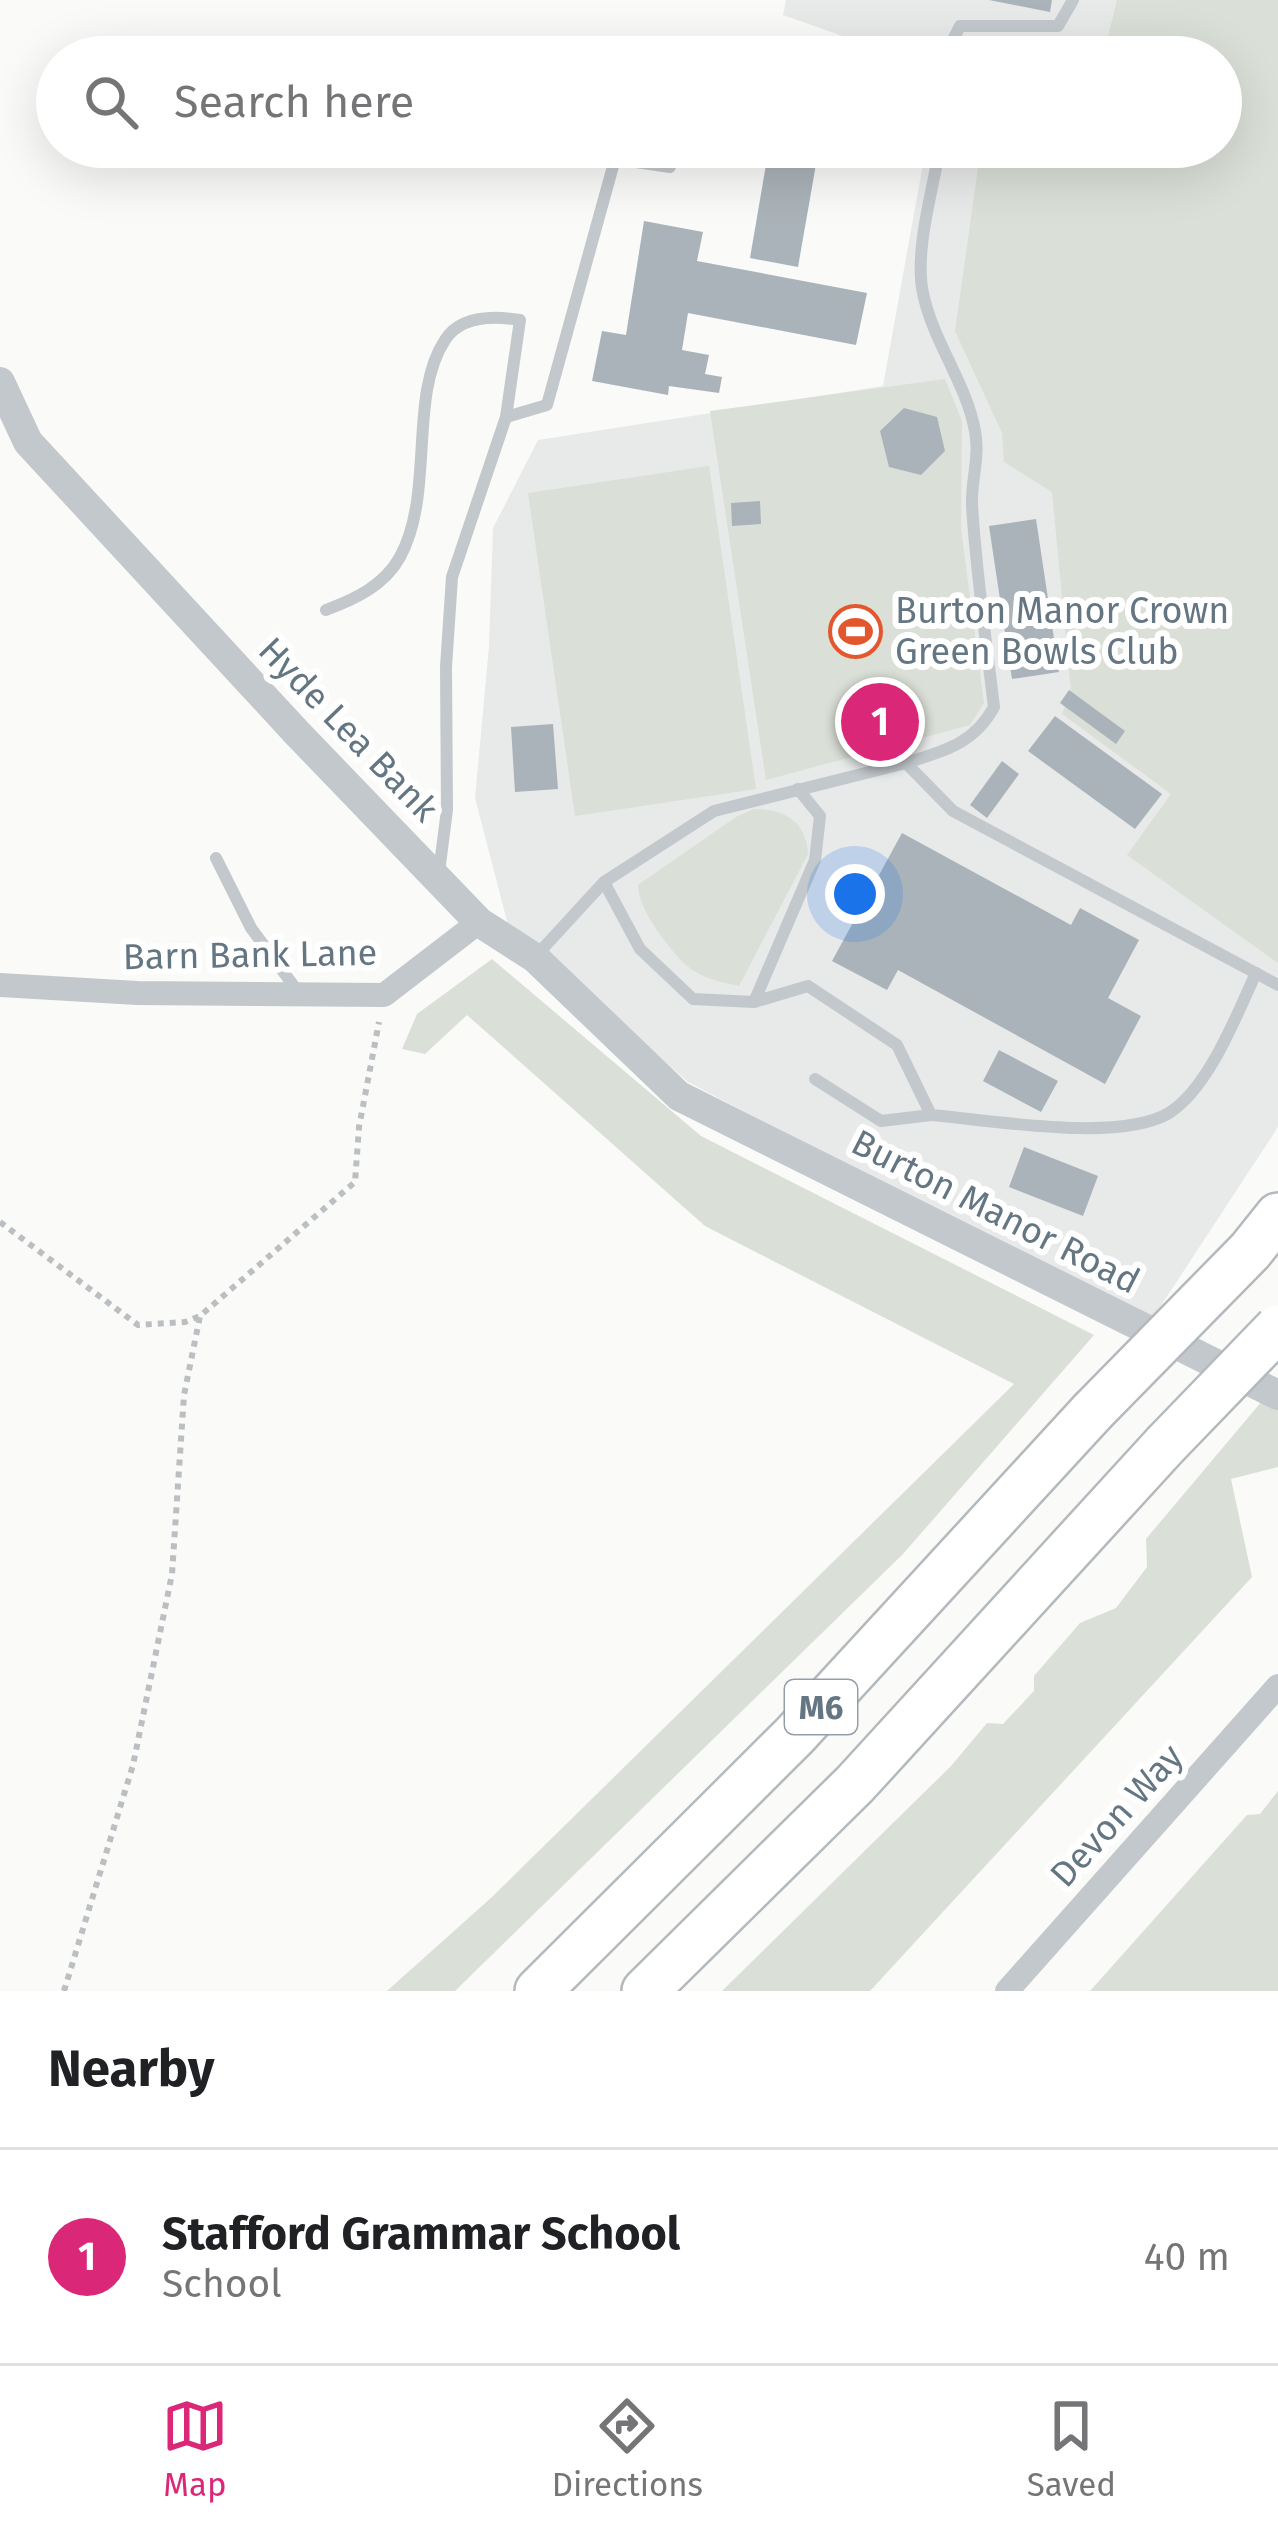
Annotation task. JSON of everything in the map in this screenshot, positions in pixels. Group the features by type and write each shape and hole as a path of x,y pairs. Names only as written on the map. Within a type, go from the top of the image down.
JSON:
{"highway":[{"name":"M6","path":"538,1991 795,1735 1264,1233"},
{"name":"M6","path":"645,1991 855,1784 1278,1328"}],"street":[{"name":"Hyde Lea Bank","path":"0,382 28,442 296,733 479,922 535,958 680,1096"},
{"name":"Barn Bank Lane","path":"0,985 137,993 384,995 479,922"},
{"name":"Burton Manor Road","path":"680,1096 1278,1395"},
{"name":"Devon Way","path":"1007,1991 1278,1686"}],"lane":[{"path":"955,36 960,26 1058,26 1073,0"},
{"path":"506,417 547,406 613,168"},
{"path":"535,958 604,882 715,811 959,746 983,727 994,707 971,501 978,458 976,434 966,396 922,292 921,263 937,168"},
{"path":"326,610 365,595 399,560 414,521 431,370 447,335 488,315 520,320 506,417 452,577 446,667 447,810 438,879"},
{"path":"906,763 953,811 1278,985"},
{"path":"754,1002 815,860 820,816 798,789"},
{"path":"216,858 250,928 299,994"},
{"path":"604,882 640,949 693,999 754,1002 808,986 897,1045 931,1115"},
{"path":"815,1079 881,1120 931,1115 1124,1129 1171,1112 1213,1064 1256,973"}],"path":[{"path":"0,1222 138,1325 185,1322 200,1316 355,1182 359,1127 384,995"},
{"path":"64,1991 133,1766 172,1574 184,1395 200,1316"}],"shaded area":[{"path":"786,0 1278,0 1278,1127 1149,1324 688,1082 508,925 475,798 489,646 493,528 538,440 883,386 922,168 1242,168 1242,36 842,36 783,15"},
{"path":"1117,0 1278,0 1278,963 1127,855 1171,794 1062,714 1071,691 1052,492 1004,462 1002,433 955,331 978,168 1242,168 1242,36 1108,36"},
{"path":"945,379 962,421 961,529 984,703 970,725 766,780 710,411"},
{"path":"709,466 756,789 575,816 528,493"},
{"path":"754,809 792,820 803,833 808,854 739,986 704,976 679,958 648,916 638,885"},
{"path":"492,959 701,1136 1094,1335 903,1554 455,1991 387,1991 492,1897 1014,1384 705,1226 467,1015 425,1054 402,1049 417,1014"},
{"path":"1262,1401 1278,1408 1278,1467 1231,1479 1252,1577 870,1991 722,1991 951,1766 987,1723 1003,1724 1034,1691 1034,1676 1080,1623 1116,1608 1147,1567 1146,1539"},
{"path":"1278,1791 1278,1991 1090,1991 1247,1815 1260,1814"}],"building":[{"path":"989,0 1052,0 1050,12"},
{"path":"765,168 815,168 798,267 750,258"},
{"path":"644,221 703,232 697,261 867,293 856,345 688,313 682,350 709,355 705,374 722,377 719,393 669,386 668,395 592,381 602,331 626,335"},
{"path":"904,408 937,417 945,451 921,475 889,467 880,431"},
{"path":"760,501 761,524 732,526 731,503"},
{"path":"1036,519 1059,672 1012,679 989,526"},
{"path":"1069,690 1125,731 1116,744 1060,703"},
{"path":"1055,716 1162,794 1135,829 1028,751"},
{"path":"553,724 558,789 515,792 511,727"},
{"path":"1002,761 1019,774 987,818 970,805"},
{"path":"902,833 1071,925 1080,908 1139,940 1108,998 1141,1016 1105,1084 898,970 887,990 832,961"},
{"path":"999,1050 1058,1081 1041,1112 983,1081"},
{"path":"1024,1147 1098,1176 1083,1216 1009,1187"}],"place":[{"name":"Burton Manor Crown Green Bowls Club","path":"856,631"},
{"name":"Stafford Grammar School","path":"880,722"}]}
